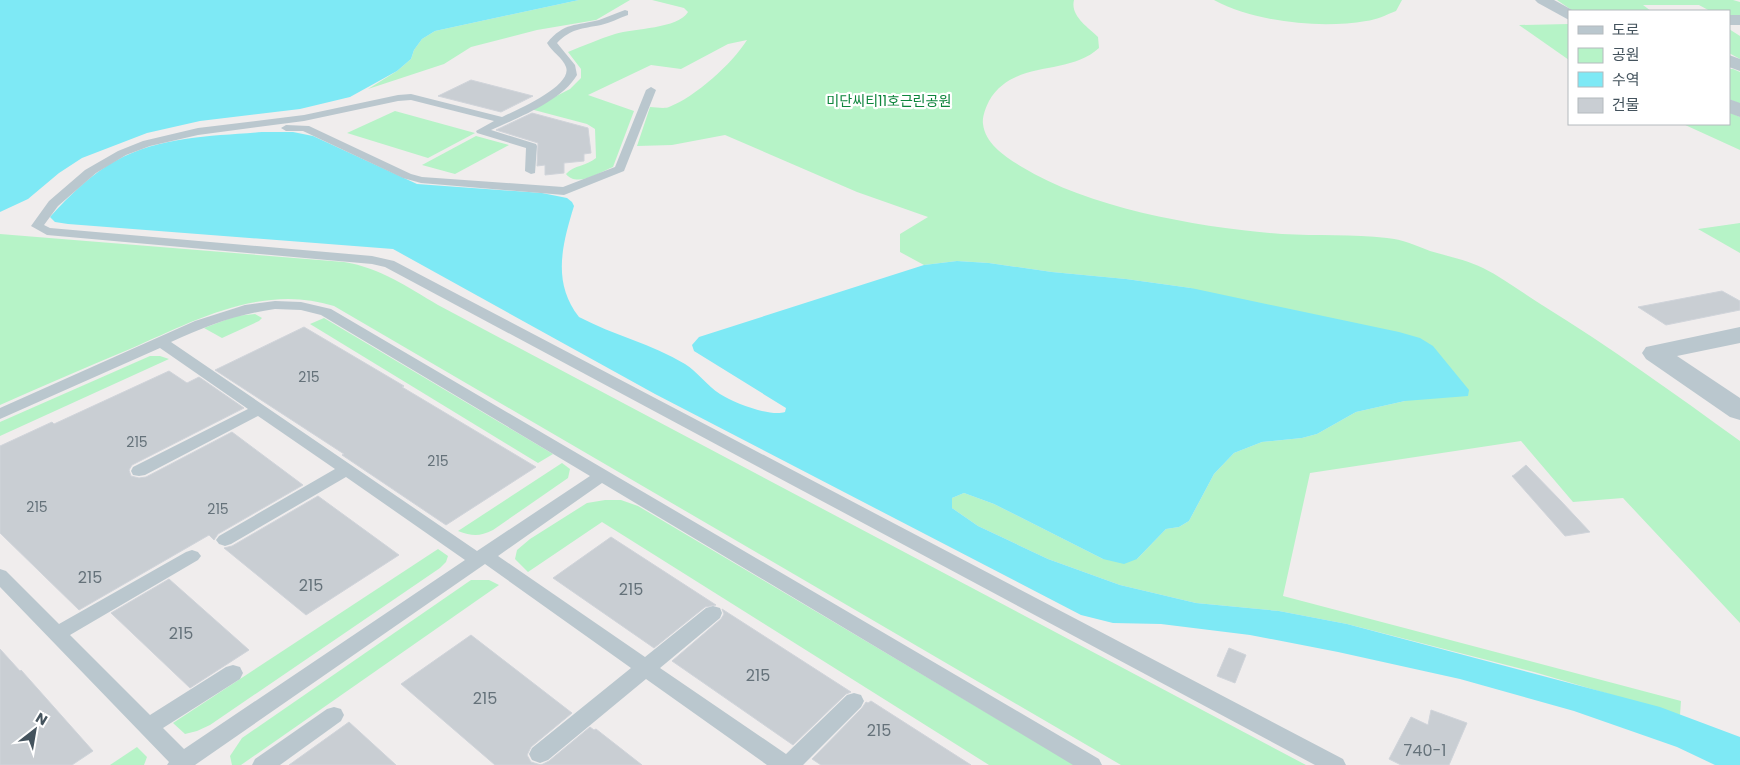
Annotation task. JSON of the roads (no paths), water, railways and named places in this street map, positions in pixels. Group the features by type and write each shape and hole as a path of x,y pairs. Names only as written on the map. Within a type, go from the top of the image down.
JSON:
{"street":[{"path":"1543,0 1568,15"},
{"path":"1740,335 1655,353 1740,411"}],"lane":[{"path":"531,171 532,146 481,131 544,99 568,83 573,75 572,68 552,43 563,32 572,27 608,20 625,13"},
{"path":"242,127 305,128 412,178 564,191 620,169 650,90"},
{"path":"502,120 411,97 398,97 327,114 173,135 146,143 96,166 42,214 36,226 47,231 372,260 389,264 1334,765"},
{"path":"0,414 216,317 238,311 276,306 313,307 326,312 1091,765"},
{"path":"162,342 346,470 646,668 784,765"},
{"path":"139,471 259,409"},
{"path":"225,540 346,470"},
{"path":"0,576 149,727 187,762 601,476"},
{"path":"57,634 192,556"},
{"path":"540,754 713,613"},
{"path":"149,727 233,673"},
{"path":"789,765 854,701"},
{"path":"263,765 334,715"}],"water":[{"path":"0,0 579,0 435,31 422,39 414,50 411,59 397,71 350,97 300,109 200,121 147,133 82,158 59,173 28,199 0,212"},
{"path":"262,132 293,132 313,136 417,184 542,193 567,198 574,206 563,249 562,277 565,291 579,317 646,345 685,364 715,391 726,398 770,413 785,412 786,408 694,351 692,345 699,337 924,265 957,261 989,263 1191,288 1420,338 1433,346 1469,390 1468,396 1405,401 1356,412 1317,434 1302,438 1262,442 1234,453 1214,474 1189,521 1179,527 1166,529 1137,559 1124,564 1103,559 994,504 964,493 952,498 952,508 978,526 1048,559 1120,585 1196,603 1279,611 1347,624 1660,707 1740,737 1740,765 1715,765 1677,747 1574,711 1460,679 1250,635 1161,624 1113,623 1081,615 655,394 393,249 68,224 55,222 50,217 90,178 108,165 134,152 151,146 188,138"}],"park label":[{"name":"미단씨티11호근린공원","path":"889,101"}]}
